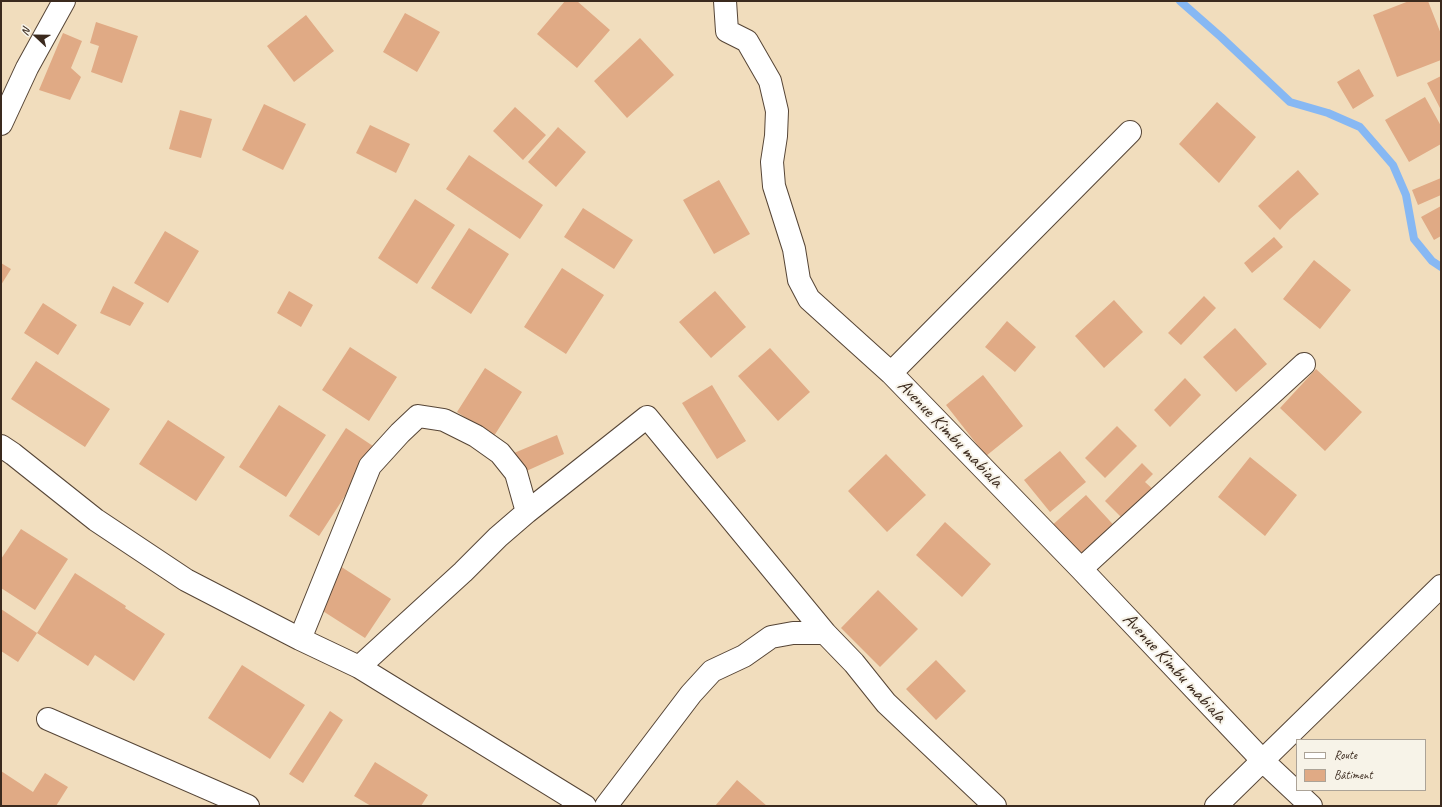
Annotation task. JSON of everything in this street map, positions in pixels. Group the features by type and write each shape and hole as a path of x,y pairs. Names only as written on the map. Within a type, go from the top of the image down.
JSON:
{"street":[{"path":"1,124 27,68 64,1"},
{"name":"Avenue Kimbu mabiala","path":"725,1 727,31 747,41 770,81 777,111 776,136 772,162 774,186 794,249 799,280 809,299 891,373 1081,569 1263,761 1311,806"},
{"path":"891,373 1130,132"},
{"path":"1081,569 1304,364"},
{"path":"300,639 370,466 400,433 418,416 444,420 476,436 500,453 516,473 527,512"},
{"path":"359,667 527,512 647,417 825,633 854,663 886,703 995,806"},
{"path":"1,446 96,520 186,580 300,639 359,667 585,806"},
{"path":"1216,806 1441,586"},
{"path":"606,806 691,694 712,672 744,656 771,637 793,633 825,633"},
{"path":"48,719 248,806"}],"building":[{"path":"565,1 577,1 610,30 577,68 537,34"},
{"path":"1409,1 1428,1 1441,34 1441,60 1397,77 1373,15"},
{"path":"405,13 440,32 417,72 383,52"},
{"path":"306,15 334,51 294,82 267,46"},
{"path":"96,22 138,36 122,83 91,72 99,46 90,43"},
{"path":"63,33 82,41 71,68 81,77 70,100 39,90"},
{"path":"640,38 674,75 627,118 594,81"},
{"path":"1359,69 1374,96 1353,109 1337,82"},
{"path":"1441,76 1441,110 1427,83"},
{"path":"1425,97 1441,126 1441,144 1409,162 1385,120"},
{"path":"1217,102 1256,137 1219,183 1179,144"},
{"path":"264,104 306,124 283,170 242,150"},
{"path":"515,107 546,135 523,160 493,131"},
{"path":"180,110 212,119 201,158 169,149"},
{"path":"370,125 410,144 396,173 356,153"},
{"path":"558,127 586,152 556,187 528,162"},
{"path":"469,155 543,205 520,239 446,189"},
{"path":"1298,170 1319,194 1290,219 1280,230 1258,206"},
{"path":"1441,178 1441,195 1418,205 1412,190"},
{"path":"719,180 750,234 714,254 683,200"},
{"path":"415,199 455,225 417,284 378,258"},
{"path":"1441,206 1441,236 1434,240 1421,217"},
{"path":"583,208 633,240 614,269 564,237"},
{"path":"469,228 509,254 471,314 431,288"},
{"path":"165,231 199,251 168,303 134,283"},
{"path":"1274,237 1283,247 1252,273 1244,263"},
{"path":"1314,260 1351,290 1320,329 1283,299"},
{"path":"1,263 11,269 1,285"},
{"path":"562,268 604,295 566,354 524,327"},
{"path":"113,286 144,303 130,326 100,313"},
{"path":"289,291 313,305 301,327 277,313"},
{"path":"715,291 746,327 711,358 679,322"},
{"path":"1204,296 1216,308 1181,345 1168,333"},
{"path":"1114,300 1143,332 1104,368 1075,336"},
{"path":"43,303 77,325 58,355 24,333"},
{"path":"1007,321 1036,347 1015,372 985,347"},
{"path":"1235,328 1267,364 1236,392 1203,357"},
{"path":"350,347 397,377 369,421 322,390"},
{"path":"770,348 810,392 778,421 738,376"},
{"path":"36,361 110,409 85,447 11,399"},
{"path":"485,368 522,392 494,436 457,412"},
{"path":"1316,369 1362,412 1325,451 1280,408"},
{"path":"983,375 1023,426 986,456 946,405"},
{"path":"1185,378 1201,395 1170,427 1154,410"},
{"path":"712,385 746,441 717,459 682,403"},
{"path":"279,405 326,435 286,497 239,467"},
{"path":"168,420 225,457 196,501 139,464"},
{"path":"1117,426 1137,446 1105,478 1085,458"},
{"path":"346,428 376,448 319,536 289,516"},
{"path":"557,435 564,454 522,473 514,453"},
{"path":"1060,451 1086,482 1050,512 1024,480"},
{"path":"886,454 926,495 887,532 848,491"},
{"path":"1250,457 1297,495 1265,536 1218,497"},
{"path":"1142,463 1153,474 1145,482 1156,492 1126,522 1105,501"},
{"path":"1086,495 1120,532 1083,565 1049,528"},
{"path":"945,522 991,564 962,597 916,555"},
{"path":"21,529 68,559 35,610 1,588 1,559"},
{"path":"340,566 391,599 365,638 315,606"},
{"path":"75,573 126,606 125,608 165,634 134,681 95,655 88,666 37,633"},
{"path":"878,590 918,629 880,667 841,628"},
{"path":"1,609 37,633 18,662 1,651"},
{"path":"936,660 966,691 936,720 906,689"},
{"path":"242,665 305,705 270,759 208,718"},
{"path":"330,711 343,720 303,783 289,774"},
{"path":"375,762 428,795 421,806 371,806 354,796"},
{"path":"1,771 33,792 45,773 68,787 56,806 1,806"},
{"path":"737,780 767,806 715,806"}],"waterway":[{"path":"1180,1 1221,37 1290,102 1328,113 1360,127 1393,165 1406,195 1414,239 1432,261 1441,267"}]}
